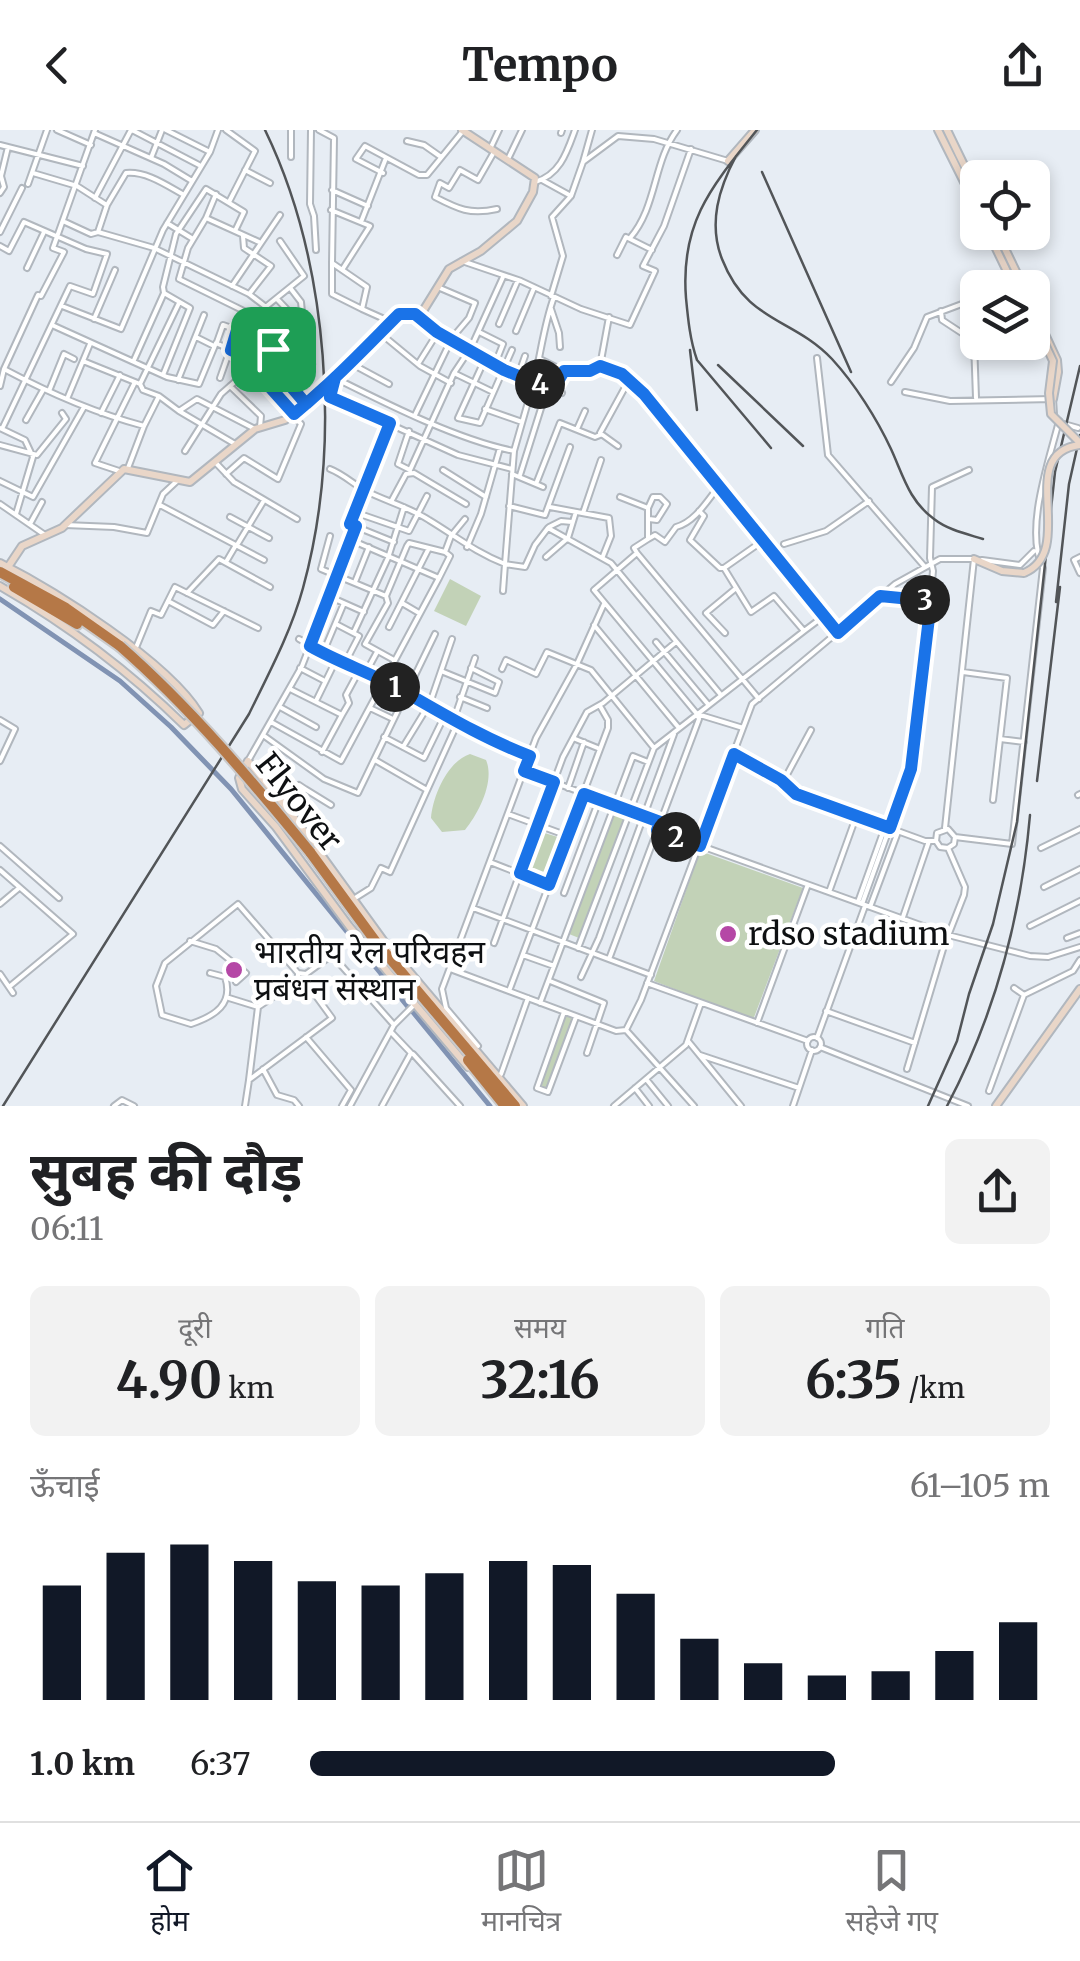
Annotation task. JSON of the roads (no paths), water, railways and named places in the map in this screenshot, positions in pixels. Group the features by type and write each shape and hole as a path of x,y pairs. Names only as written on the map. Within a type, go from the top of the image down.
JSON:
{"highway":[{"path":"2,573 30,595"},
{"name":"Flyover","path":"30,595 116,650 218,749 307,854 379,958 503,1106"},
{"name":"Flyover","path":"30,595 120,646 156,677 248,777 376,942 519,1106"}],"street":[{"path":"28,184 47,130"},
{"path":"57,130 71,133 90,145"},
{"path":"95,198 132,130 201,166"},
{"path":"152,158 164,130 210,152"},
{"path":"61,305 121,329 154,248 210,152 218,130"},
{"path":"226,130 255,150 229,202"},
{"path":"291,130 292,157"},
{"path":"311,130 310,204 316,250"},
{"path":"319,130 334,138 332,294 391,322"},
{"path":"383,173 356,159 365,146 419,175 426,175 462,130 538,181 572,196"},
{"path":"496,209 472,213 452,208 435,197 440,182 449,188 460,170 478,180 498,130"},
{"path":"508,159 522,130"},
{"path":"179,303 95,463 190,482 258,428 294,414 399,314 423,311 449,268 481,251 517,221 538,181 562,162 575,130"},
{"path":"503,591 514,451 564,256 552,218 572,196 592,130"},
{"path":"641,138 642,130"},
{"path":"630,238 648,207 668,142 677,130"},
{"path":"583,162 618,136 668,142 728,161 755,130"},
{"path":"942,130 960,162"},
{"path":"942,130 960,168"},
{"path":"0,386 31,308 64,252 54,248 94,132 192,181"},
{"path":"408,141 424,145 441,157"},
{"path":"0,144 84,166"},
{"path":"0,193 8,147"},
{"path":"462,262 518,280 552,299 630,325 655,271 643,266 671,209 692,149"},
{"path":"361,222 386,158"},
{"path":"246,170 270,183"},
{"path":"32,172 77,186 107,205"},
{"path":"98,232 107,205 126,172 162,182 184,195"},
{"path":"0,232 22,188"},
{"path":"134,360 164,293 168,256 179,230 206,189 244,212 235,232"},
{"path":"332,190 368,206"},
{"path":"216,194 193,239 179,279 244,311 302,372"},
{"path":"331,210 370,226 342,270"},
{"path":"232,286 280,215"},
{"path":"11,217 106,254 107,260 93,294 70,286 1,429 25,440 32,454 16,514"},
{"path":"206,218 260,242"},
{"path":"0,246 9,250 24,222"},
{"path":"65,222 91,234 98,232 154,248 249,294 266,307 312,364 288,383"},
{"path":"167,223 193,239"},
{"path":"26,268 44,230"},
{"path":"243,236 242,245 271,266 249,294"},
{"path":"617,255 626,237 652,250"},
{"path":"220,378 237,330 304,276 280,241"},
{"path":"332,263 367,287 362,309"},
{"path":"94,319 114,270"},
{"path":"474,341 504,276"},
{"path":"499,324 518,280"},
{"path":"415,415 452,338 469,318 475,303 439,288"},
{"path":"516,331 534,288"},
{"path":"185,451 211,406 304,320 303,309 291,289"},
{"path":"164,293 190,308 164,376"},
{"path":"278,299 300,323"},
{"path":"552,299 560,347"},
{"path":"891,382 914,348 927,317 960,304"},
{"path":"941,311 942,320 960,330"},
{"path":"415,314 437,332 504,370 562,393"},
{"path":"178,380 204,315"},
{"path":"600,366 609,317"},
{"path":"52,324 164,376 200,384 223,325 237,330 265,356 306,404"},
{"path":"418,364 437,332"},
{"path":"480,332 503,344 495,364"},
{"path":"380,333 418,364 451,384"},
{"path":"196,337 240,354 301,424 278,479 244,458 226,474"},
{"path":"67,400 90,344"},
{"path":"1050,345 1058,372 1053,399"},
{"path":"409,431 400,466 410,470 454,373 470,349"},
{"path":"485,359 458,418 480,423 512,350"},
{"path":"26,420 64,354 74,358"},
{"path":"974,559 1002,571 1024,573 1037,566 1046,550 1050,463 1058,451 1080,444 1052,414 1048,400 1053,361 1050,355"},
{"path":"518,376 525,356"},
{"path":"818,358 828,455 924,568"},
{"path":"540,359 551,361 564,371 590,371 600,366 629,380 838,633"},
{"path":"975,360 976,400"},
{"path":"1048,360 1054,414 1067,426 1077,427"},
{"path":"83,361 138,383 235,444"},
{"path":"350,362 389,384"},
{"path":"4,369 67,400 144,426"},
{"path":"553,390 564,371"},
{"path":"454,373 492,392"},
{"path":"101,413 120,375"},
{"path":"335,378 432,422 514,451"},
{"path":"335,378 330,397 458,455 494,464 543,487"},
{"path":"600,436 629,380"},
{"path":"230,386 261,416 258,428"},
{"path":"904,392 950,402 1053,399"},
{"path":"30,595 132,675 182,724 199,713 134,650 52,592 2,573 22,546 65,525 124,470 159,396"},
{"path":"179,410 197,399 258,428"},
{"path":"520,475 543,402"},
{"path":"0,481 33,497 84,406"},
{"path":"485,409 522,422"},
{"path":"577,429 585,411"},
{"path":"0,445 37,455 66,419 62,413"},
{"path":"945,829 956,836 1012,844 1043,568 1034,551 1046,469 1059,421"},
{"path":"390,423 350,524 394,542"},
{"path":"536,484 560,423 618,446"},
{"path":"467,547 500,448"},
{"path":"509,506 544,516 570,448"},
{"path":"582,513 601,460"},
{"path":"215,462 234,482 297,519"},
{"path":"330,469 348,476 363,489 404,506 467,547 506,564 525,567 548,528 562,521 572,522"},
{"path":"443,470 486,497"},
{"path":"820,1047 817,1038 911,769 931,601 932,487 969,470"},
{"path":"392,500 406,474 414,473 466,504"},
{"path":"65,525 114,526 147,533 164,494 177,481"},
{"path":"719,486 665,542 655,535 634,548 759,699"},
{"path":"354,512 409,532 426,496"},
{"path":"620,497 648,508"},
{"path":"648,539 648,508 653,497 660,498 666,504 657,520 649,519"},
{"path":"784,544 826,531 869,501"},
{"path":"30,524 42,502"},
{"path":"226,562 262,502"},
{"path":"0,504 46,535"},
{"path":"160,505 264,560"},
{"path":"354,632 394,542 404,506"},
{"path":"550,508 609,518 611,536 603,557"},
{"path":"699,511 704,516 690,540 724,568 750,612 774,596 804,631"},
{"path":"546,557 568,538 575,514"},
{"path":"230,517 269,538"},
{"path":"445,552 464,518"},
{"path":"356,526 300,668 239,778 242,789 415,1004 503,1106"},
{"path":"548,528 603,557 617,570 721,695"},
{"path":"330,536 321,569 386,596"},
{"path":"350,540 438,578"},
{"path":"724,568 762,541"},
{"path":"271,722 341,762 450,556 445,552 410,543 386,596 388,602 365,644 394,660"},
{"path":"355,582 369,547"},
{"path":"389,627 428,550"},
{"path":"626,1030 648,983 752,704 880,596 931,564 948,558 1020,565 1034,551"},
{"path":"609,959 699,719 594,590 637,553"},
{"path":"1080,557 1074,560 1080,574"},
{"path":"945,829 974,559"},
{"path":"188,593 216,561 226,562 270,587"},
{"path":"134,650 151,611 161,615 175,587 258,628"},
{"path":"724,633 706,614 736,587"},
{"path":"328,596 364,612"},
{"path":"880,596 931,601"},
{"path":"168,601 213,624 224,611"},
{"path":"323,653 344,603"},
{"path":"402,603 420,614"},
{"path":"478,1046 442,998 450,969 530,756 604,604"},
{"path":"578,948 654,748 824,616"},
{"path":"336,624 359,636 344,665"},
{"path":"594,626 677,730"},
{"path":"263,736 324,779 358,793 436,634"},
{"path":"298,639 488,740 530,756"},
{"path":"403,747 428,705 452,639"},
{"path":"656,642 709,705"},
{"path":"494,942 554,782 587,712 676,642"},
{"path":"322,752 349,704 346,695 377,652"},
{"path":"502,668 506,660 536,674 547,652 591,670 654,748"},
{"path":"352,900 370,888 381,868 390,872 456,721 460,697 476,658"},
{"path":"315,702 336,660"},
{"path":"300,668 324,682"},
{"path":"441,672 495,693 499,682 471,668"},
{"path":"963,672 1006,678 993,800"},
{"path":"290,689 342,715"},
{"path":"460,697 487,708"},
{"path":"510,991 600,749 608,720 599,705"},
{"path":"280,707 316,726"},
{"path":"370,707 393,719"},
{"path":"697,714 743,728"},
{"path":"384,738 424,758 445,715"},
{"path":"0,720 15,729 0,761"},
{"path":"582,976 677,730"},
{"path":"783,782 811,730"},
{"path":"574,738 600,749"},
{"path":"1000,739 1024,742"},
{"path":"568,788 584,742"},
{"path":"734,754 783,782 796,794 940,847 954,844 956,836"},
{"path":"540,1003 634,756 648,762"},
{"path":"248,760 352,900 519,1106"},
{"path":"374,760 427,790"},
{"path":"524,771 660,822"},
{"path":"290,812 302,787 332,805"},
{"path":"564,892 599,800"},
{"path":"508,814 568,836"},
{"path":"829,892 856,816"},
{"path":"902,918 932,841 945,829"},
{"path":"657,830 948,935 1030,956 1048,956 1080,947"},
{"path":"1041,848 1080,830"},
{"path":"864,905 898,831"},
{"path":"0,846 59,898"},
{"path":"907,1069 965,887 948,848"},
{"path":"490,862 549,885"},
{"path":"1044,887 1080,869"},
{"path":"0,870 73,934 11,990 0,974"},
{"path":"756,1023 808,884"},
{"path":"0,904 20,888"},
{"path":"1030,926 1080,901"},
{"path":"210,973 225,977 228,998 219,1012 191,1024 162,1015 156,986 164,963 230,906 242,904 332,1018 248,1080"},
{"path":"473,908 651,974"},
{"path":"1066,938 1080,934"},
{"path":"190,941 216,948 246,973 236,982"},
{"path":"523,954 554,966"},
{"path":"228,998 258,1007 301,981 332,955 394,1025"},
{"path":"989,1091 1024,995 1073,971 1080,960"},
{"path":"450,969 616,1032 626,1030"},
{"path":"298,973 306,974"},
{"path":"548,981 604,1004 587,1052"},
{"path":"648,983 808,1041 817,1038"},
{"path":"1014,988 1024,995"},
{"path":"996,1106 1080,989"},
{"path":"501,1074 528,998"},
{"path":"1071,1001 1080,1007"},
{"path":"614,1106 688,1041 702,1003"},
{"path":"362,1106 351,1104 394,1025 415,1004"},
{"path":"245,1106 258,1007"},
{"path":"826,1011 916,1043"},
{"path":"564,1012 537,1088 548,1092 576,1017"},
{"path":"626,1030 694,1106"},
{"path":"391,1032 460,1106"},
{"path":"306,1037 350,1090 342,1106"},
{"path":"688,1041 741,1106"},
{"path":"793,1106 812,1050 808,1041"},
{"path":"812,1050 820,1047 968,1106"},
{"path":"382,1106 411,1053"},
{"path":"700,1056 799,1088"},
{"path":"263,1070 277,1095 294,1100 298,1106"},
{"path":"646,1080 668,1106"},
{"path":"635,1088 650,1106"},
{"path":"114,1106 122,1100 134,1106"}],"waterway":[{"path":"0,599 120,681 171,727 231,789 408,1007"},
{"path":"412,1011 490,1106"}],"railway":[{"path":"3,1106 249,714 286,636 303,588 323,475 323,355 303,237 287,182 265,130"},
{"path":"757,130 702,206 688,248 686,298 697,360 771,448"},
{"path":"736,156 720,193 716,219 718,246 732,280 757,308 817,345 841,369 872,414 908,487 925,512 945,526 983,539"},
{"path":"762,172 851,372"},
{"path":"690,350 697,410"},
{"path":"718,365 803,446"},
{"path":"928,1106 957,1041 993,924 1017,822 1055,472 1080,366"},
{"path":"1056,602 1069,484 1080,435"},
{"path":"1037,781 1060,587"},
{"path":"947,1106 979,1037 1003,965 1020,891 1030,815"}],"place":[{"name":"rdso stadium","path":"728,934"},
{"name":"भारतीय रेल परिवहन प्रबंधन संस्थान","path":"234,970"}]}
